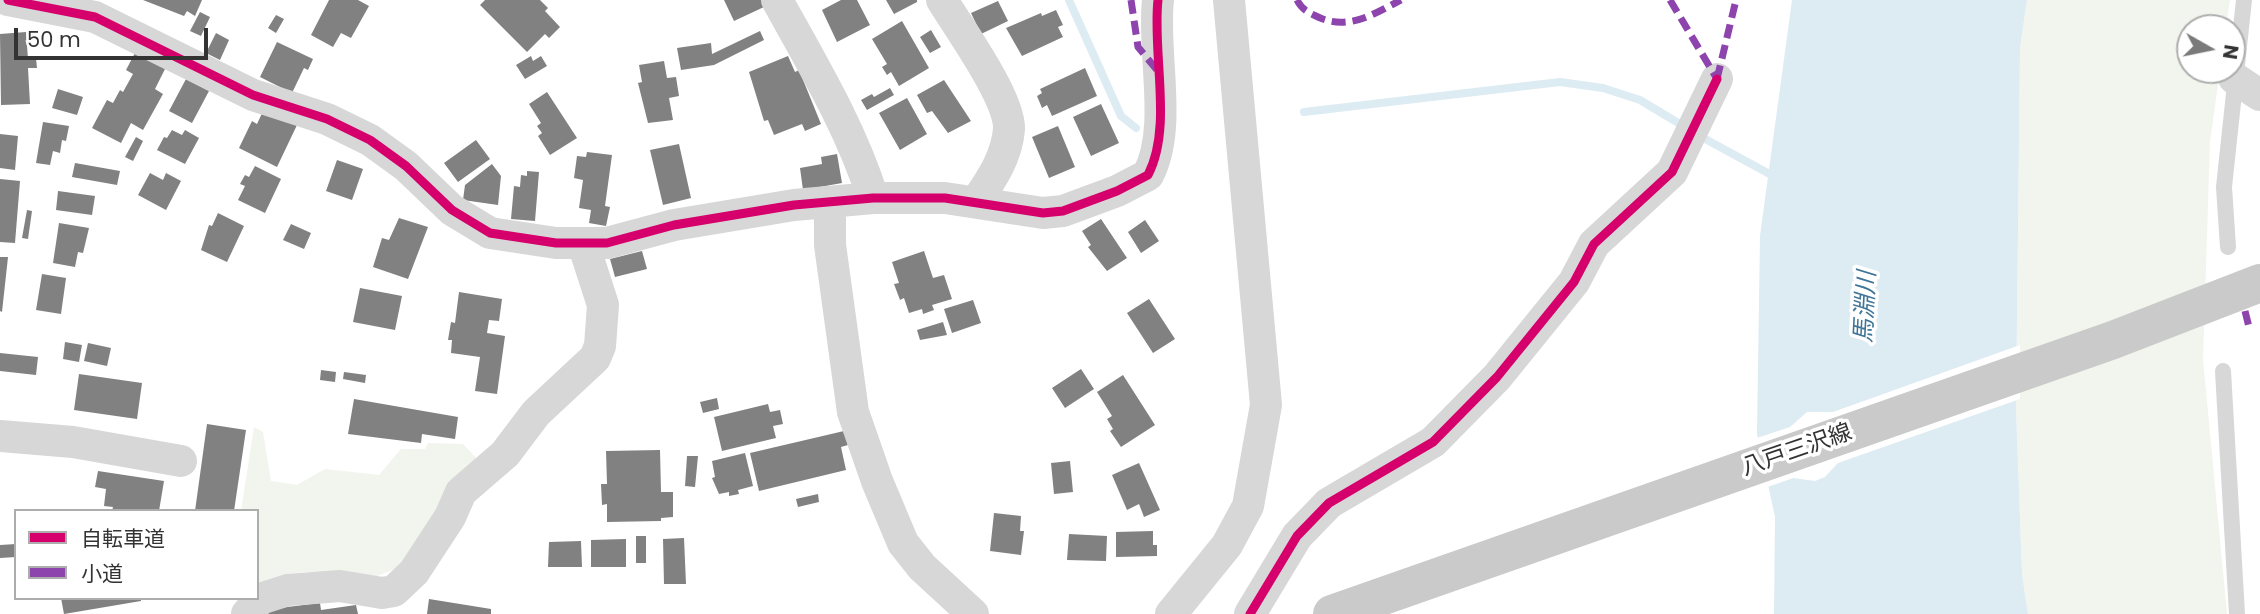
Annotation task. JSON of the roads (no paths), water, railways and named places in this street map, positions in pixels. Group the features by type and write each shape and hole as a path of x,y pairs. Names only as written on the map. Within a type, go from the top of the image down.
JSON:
{"main road":[{"name":"八戸三沢線","path":"1332,614 2113,340 2260,283"}],"street":[{"path":"8,0 94,17 253,94 338,124 370,140 406,166 452,210 490,233 556,243 607,243 674,225 794,205 830,205 873,198 945,198 1043,213 1063,211 1117,191 1148,175 1158,145 1155,25 1158,0"},
{"path":"777,0 837,109 859,155 873,198"},
{"path":"942,0 1002,100 1009,127 1005,152 976,202"},
{"path":"1171,614 1227,545 1248,506 1266,405 1229,0"},
{"path":"1250,614 1297,536 1329,503 1433,442 1497,377 1574,282 1594,244 1672,173 1717,79"},
{"path":"2243,84 2260,95"},
{"path":"830,205 830,246 853,412 873,470 903,543 922,567 973,614"},
{"path":"259,599 288,590 340,586 382,593 394,591 414,572 450,517 461,492 505,454 537,413 595,358 600,346 603,305 583,243"},
{"path":"0,436 73,442 181,461"},
{"path":"247,614 258,600"}],"lane":[{"path":"2228,247 2224,187 2233,84"},
{"path":"2223,371 2237,614"}],"water":[{"name":"馬淵川","path":"1792,0 2027,0 2020,48 2016,409 2022,574 2028,614 1774,614 1775,517 1757,434 1760,236"}],"waterway":[{"path":"1069,0 1121,116 1136,128"},
{"path":"1304,112 1560,82 1603,88 1640,100 1685,127"},
{"path":"1696,134 1777,178"}]}
